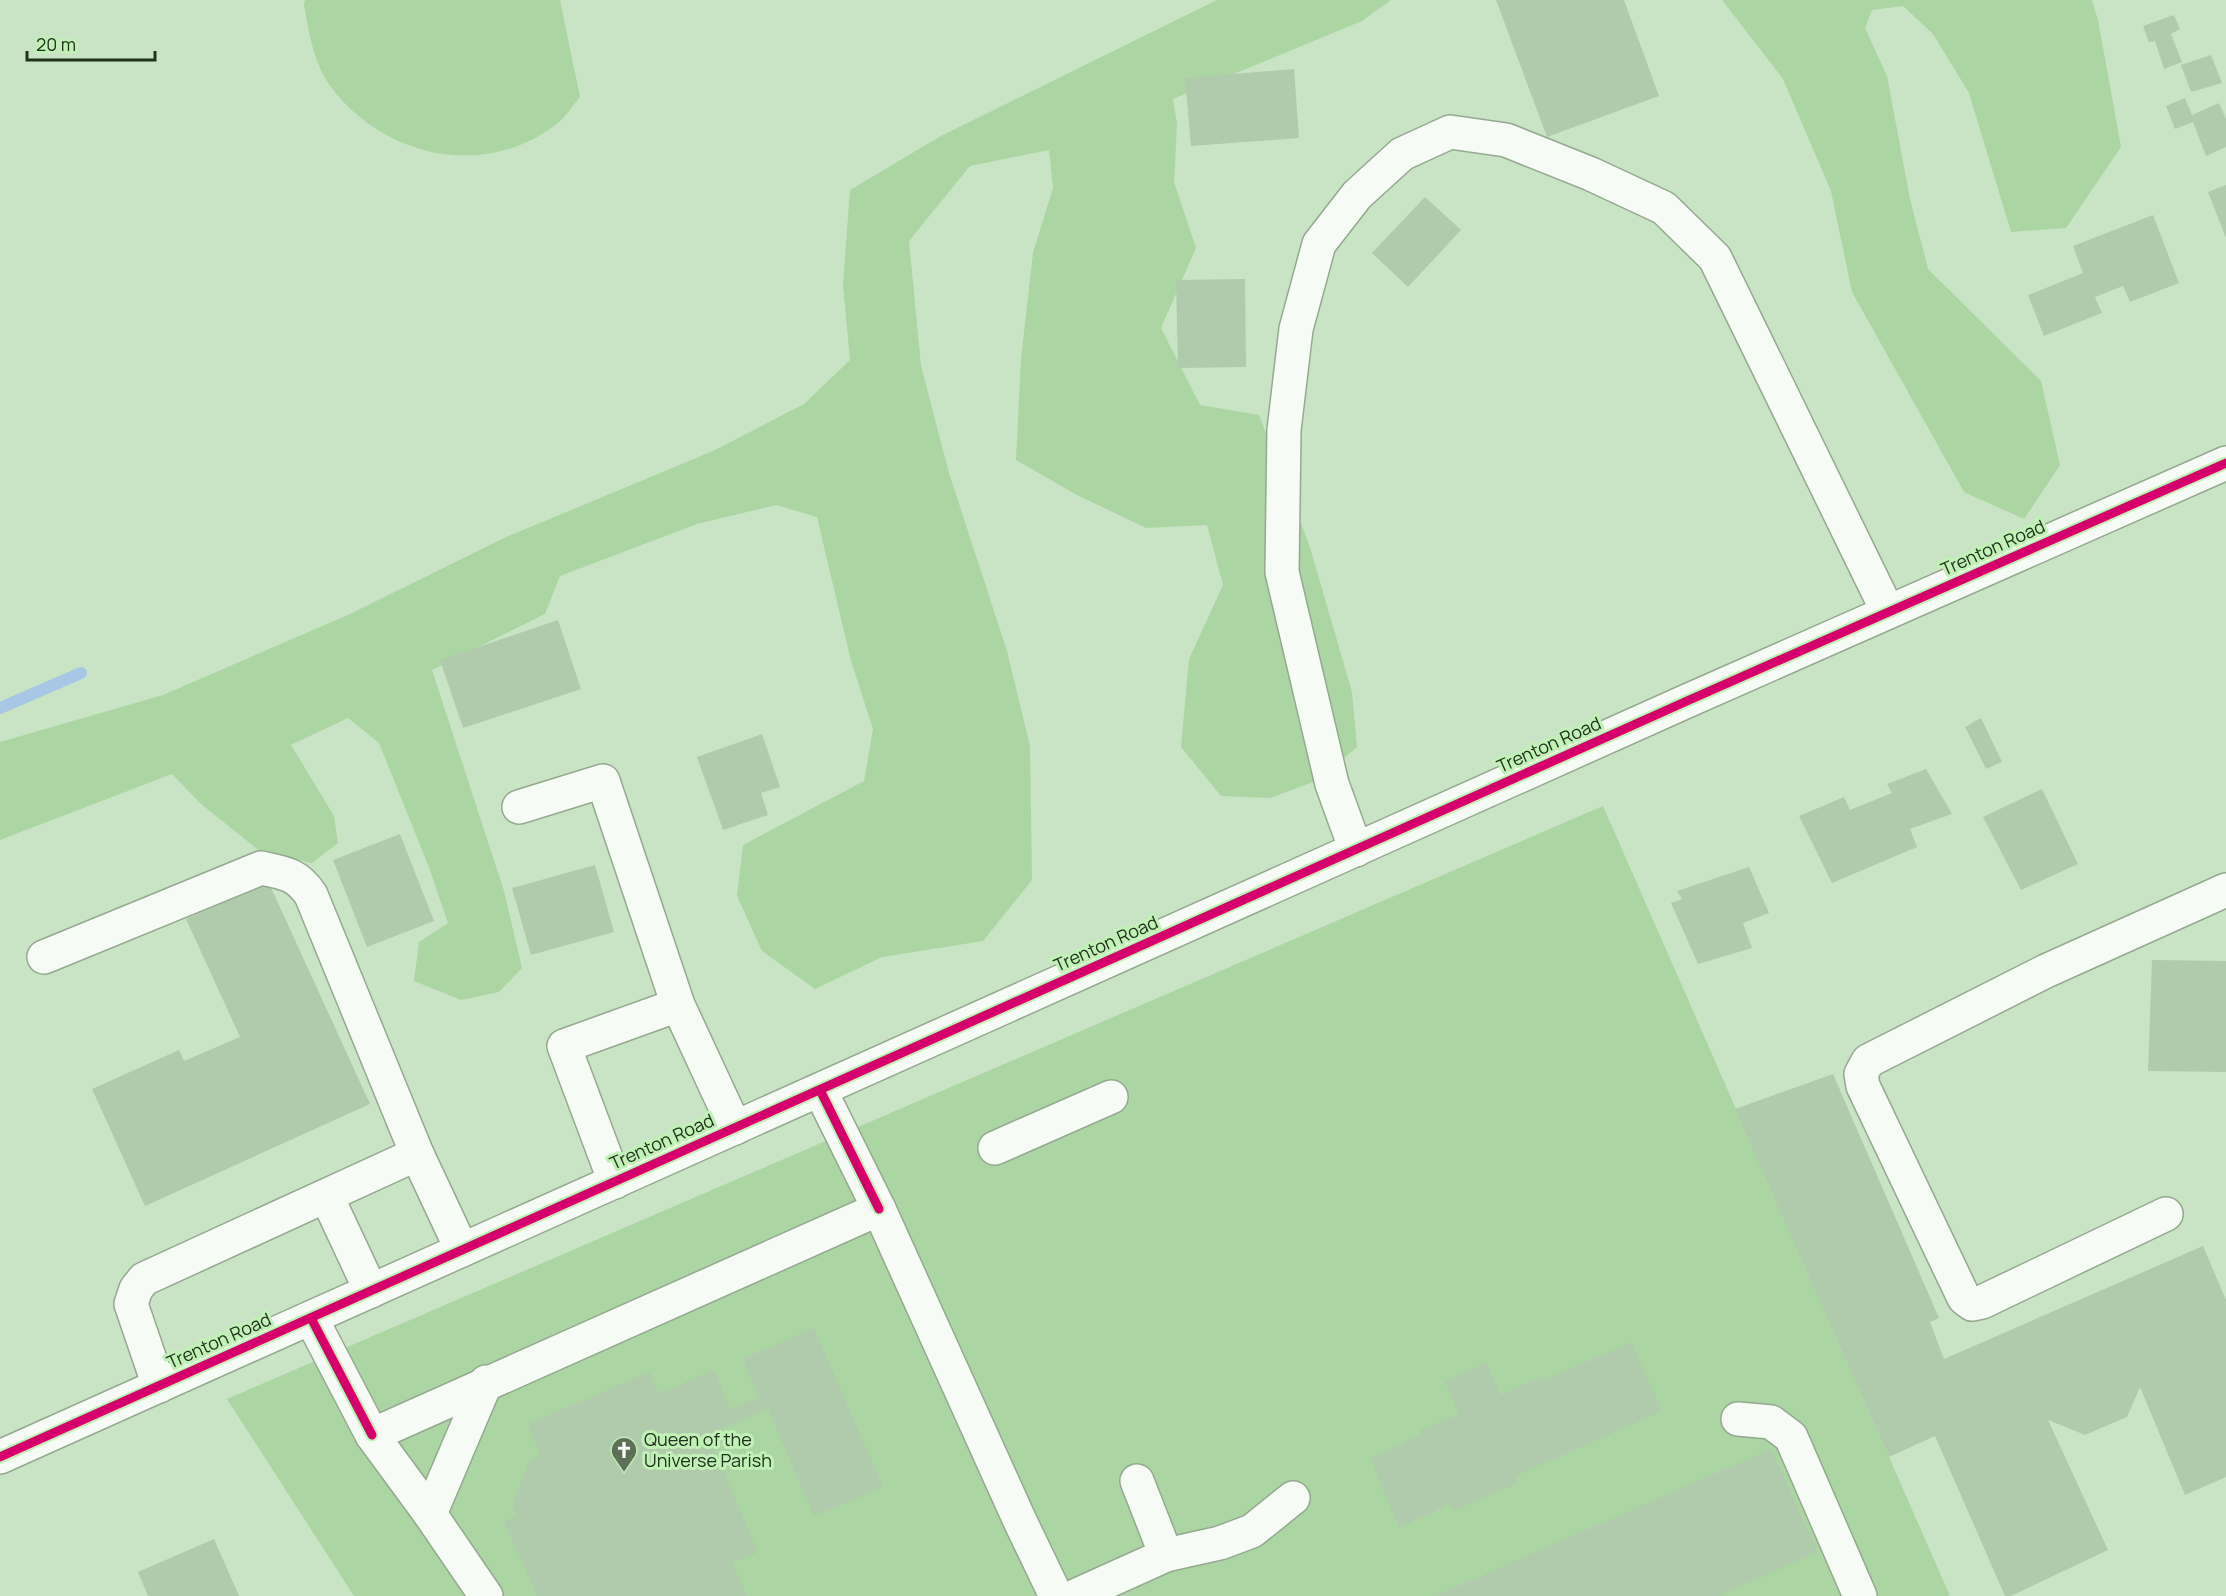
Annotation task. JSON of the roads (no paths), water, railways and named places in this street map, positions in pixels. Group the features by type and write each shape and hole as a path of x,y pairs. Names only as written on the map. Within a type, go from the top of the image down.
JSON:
{"main road":[{"path":"1356,850 1332,784 1282,572 1284,430 1296,329 1319,244 1357,195 1402,154 1450,132 1506,140 1591,174 1664,208 1715,258 1888,612"},
{"name":"Trenton Road","path":"0,1457 2226,463"},
{"path":"519,807 603,781 678,1005 735,1128"},
{"path":"44,957 261,868 302,881 311,895 417,1154 462,1250"},
{"path":"2166,1214 1982,1302 1972,1304 1964,1298 1959,1288 1863,1086 1861,1074 1868,1061 2046,971 2226,890"},
{"path":"615,1182 564,1047 678,1005"},
{"path":"820,1090 879,1209 1056,1596"},
{"path":"995,1148 1111,1097"},
{"path":"159,1386 131,1304 136,1289 144,1279 417,1154"},
{"path":"327,1197 371,1291"},
{"path":"372,1435 486,1382 879,1209"},
{"path":"311,1318 372,1435 486,1596"},
{"path":"430,1514 486,1382"},
{"path":"1738,1419 1771,1422 1791,1437 1860,1596"},
{"path":"1137,1480 1166,1555"},
{"path":"1075,1596 1166,1555 1220,1543 1246,1533 1266,1522 1293,1498"}],"waterway":[{"path":"0,708 81,673"}],"place":[{"name":"Queen of the Universe Parish","path":"624,1473"}]}
